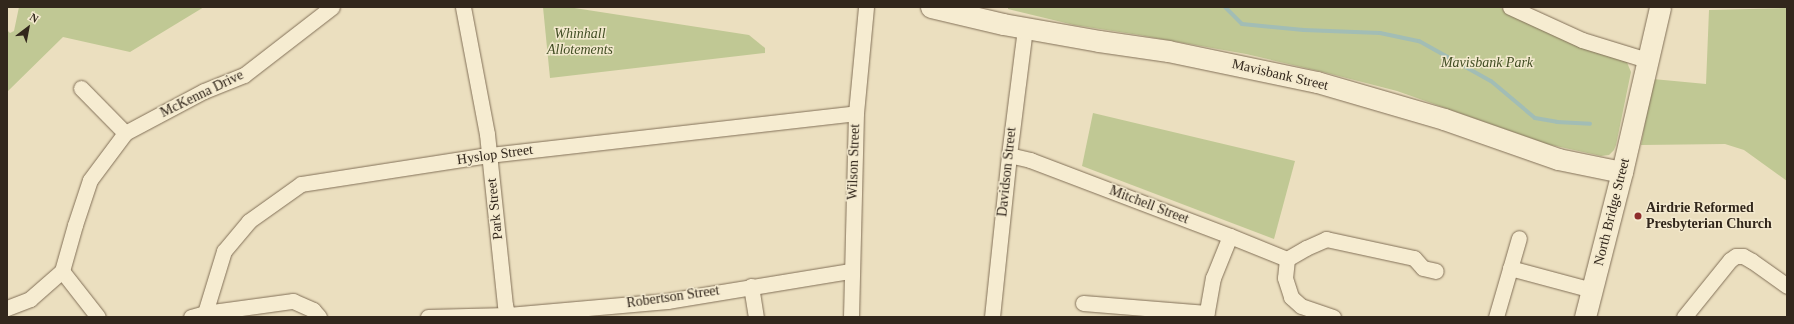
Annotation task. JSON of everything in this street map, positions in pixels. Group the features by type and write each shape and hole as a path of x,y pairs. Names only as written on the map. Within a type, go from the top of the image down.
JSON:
{"street":[{"name":"McKenna Drive","path":"62,271 90,180 125,133 204,91 244,75 332,7"},
{"name":"Park Street","path":"464,7 489,155 508,316"},
{"name":"Wilson Street","path":"851,317 856,114 866,7"},
{"name":"Mavisbank Street","path":"931,7 1025,28 1168,52 1317,82 1444,119 1558,159 1622,172"},
{"path":"1510,7 1582,40 1647,60"},
{"name":"North Bridge Street","path":"1585,317 1631,135 1660,7"},
{"name":"Davidson Street","path":"992,317 1009,155 1025,28"},
{"path":"81,88 125,133"},
{"name":"Hyslop Street","path":"198,315 224,251 249,221 301,184 489,155 856,114"},
{"name":"Mitchell Street","path":"1009,155 1030,160 1287,259"},
{"path":"1083,303 1206,315 1213,278 1230,236"},
{"path":"1496,317 1519,238"},
{"path":"1333,317 1300,306 1291,297 1285,278 1287,259 1326,239 1414,258 1423,268 1436,272"},
{"path":"1684,317 1730,260 1736,256 1743,256 1752,261 1787,286"},
{"path":"1510,268 1592,290"},
{"path":"7,308 30,299 62,271 98,317"},
{"name":"Robertson Street","path":"428,317 508,316 667,301 751,286 851,271"},
{"path":"751,286 756,317"},
{"path":"198,315 293,302 313,310 319,317"}],"green space":[{"path":"19,7 204,7 130,52 63,37 7,92 7,30 10,33 14,31"},
{"name":"Whinhall Allotements","path":"543,7 568,7 749,35 765,48 765,53 550,78"},
{"name":"Mavisbank Park","path":"1008,7 1499,7 1525,20 1626,60 1631,72 1616,145 1614,150 1609,155 1601,156 1547,144 1397,91 1327,73 1246,54 1074,25 1008,9"},
{"path":"1787,8 1787,181 1744,150 1725,144 1641,145 1653,79 1706,84 1709,10"},
{"path":"1093,113 1295,161 1274,239 1082,166"}],"waterway":[{"path":"1225,7 1242,24 1304,30 1380,33 1419,41 1491,81 1535,118 1557,122 1590,124"}],"place":[{"name":"Airdrie Reformed Presbyterian Church","path":"1638,216"}]}
